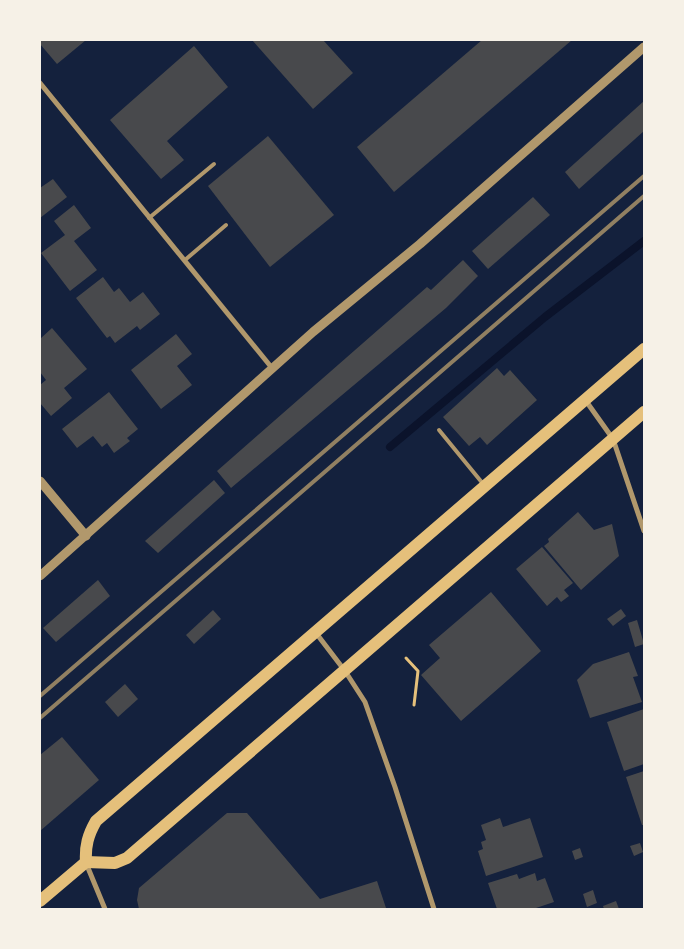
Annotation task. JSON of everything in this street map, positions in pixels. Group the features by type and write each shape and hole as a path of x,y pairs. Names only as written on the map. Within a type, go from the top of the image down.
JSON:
{"main road":[{"path":"86,862 85,847 88,834 96,821 644,349"},
{"path":"40,901 86,862 114,863 127,858 644,412"}],"street":[{"path":"40,576 312,332 420,244 644,47"},
{"path":"40,83 272,368"},
{"path":"585,400 613,439 644,531"},
{"path":"40,481 86,536"},
{"path":"316,633 345,671 365,702 395,787 434,909"},
{"path":"86,862 105,909"}],"lane":[{"path":"149,218 214,164"},
{"path":"185,260 226,224"},
{"path":"439,430 486,486"}],"path":[{"path":"406,658 418,671 414,705"}],"building":[{"path":"41,40 86,40 57,64 40,44"},
{"path":"252,40 323,40 353,73 313,109"},
{"path":"482,40 572,40 394,192 357,147"},
{"path":"194,46 228,87 167,141 184,160 161,179 110,120"},
{"path":"644,101 644,131 579,189 565,172"},
{"path":"268,136 334,215 270,267 208,186"},
{"path":"53,179 67,197 40,218 40,188"},
{"path":"533,197 550,215 488,269 472,251"},
{"path":"74,205 91,228 74,241 97,270 70,291 41,253 65,235 54,221"},
{"path":"463,260 478,276 446,308 231,488 217,471 427,287 431,290"},
{"path":"103,277 114,292 119,288 130,302 143,292 160,314 140,330 137,326 115,343 110,336 107,338 76,298"},
{"path":"52,328 87,369 64,388 72,398 51,416 40,403 40,385 46,380 40,372 40,339"},
{"path":"176,334 192,354 177,366 192,385 161,409 131,370"},
{"path":"497,368 504,376 510,370 537,400 487,445 480,437 469,446 443,417"},
{"path":"109,392 138,429 127,438 130,441 114,453 107,443 102,447 93,436 77,448 62,429"},
{"path":"214,480 225,493 158,553 145,541"},
{"path":"578,512 594,530 612,524 619,556 581,590 544,546 549,542 548,539"},
{"path":"542,547 573,583 564,590 569,596 561,602 557,597 547,606 516,569"},
{"path":"98,580 110,596 56,642 43,628"},
{"path":"491,592 541,651 461,721 421,675 440,658 429,645"},
{"path":"621,609 626,616 613,626 607,619"},
{"path":"213,610 221,619 194,644 186,635"},
{"path":"637,620 644,644 635,647 628,623"},
{"path":"629,652 638,676 633,677 642,702 590,718 577,680 593,664"},
{"path":"125,684 138,699 118,717 105,702"},
{"path":"644,709 644,764 624,771 607,722"},
{"path":"62,737 99,780 40,831 40,755"},
{"path":"644,771 644,825 642,825 626,777"},
{"path":"227,813 247,813 320,899 377,881 386,908 139,909 137,900 139,888"},
{"path":"500,818 503,827 530,818 543,857 486,876 478,851 483,849 481,842 486,840 481,825"},
{"path":"640,843 643,852 634,856 630,846"},
{"path":"580,848 583,857 575,860 572,851"},
{"path":"535,873 537,881 545,878 554,902 533,909 497,909 488,883 517,874 519,879"},
{"path":"593,890 597,903 587,907 583,894"},
{"path":"616,901 619,909 604,909 603,906"}],"waterway":[{"path":"390,447 545,317 644,241"}],"railway":[{"path":"40,696 644,176"},
{"path":"40,718 644,196"}]}
